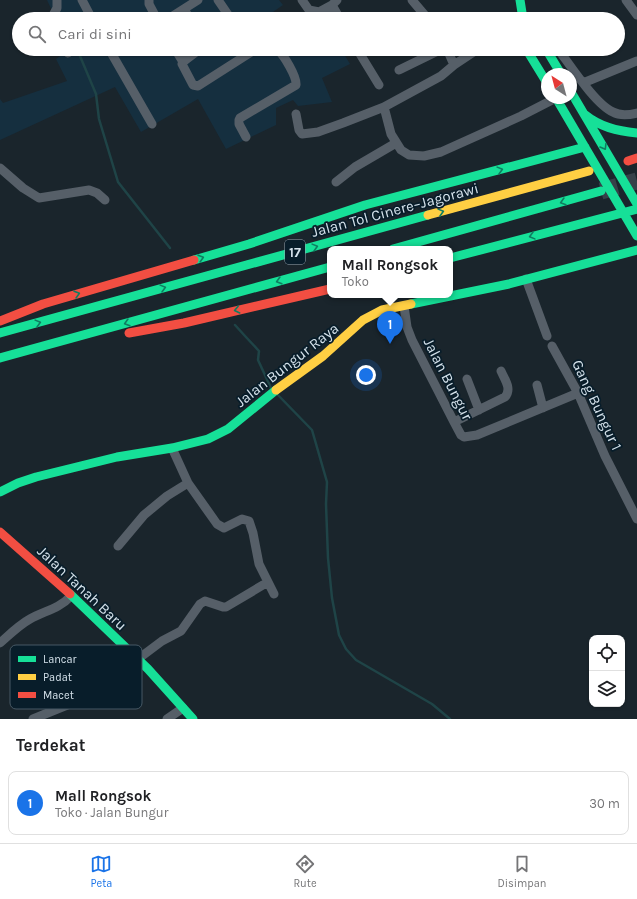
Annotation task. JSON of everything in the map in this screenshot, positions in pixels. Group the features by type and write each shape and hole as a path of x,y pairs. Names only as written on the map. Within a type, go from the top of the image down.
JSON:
{"main road":[{"path":"520,0 521,12"},
{"path":"533,56 541,71"},
{"path":"550,56 557,68"},
{"path":"577,102 637,204"},
{"path":"560,104 637,236"},
{"path":"584,114 603,127 619,132 637,133"},
{"path":"0,321 43,304 249,244 365,205 585,147"},
{"name":"Jalan Tol Cinere–Jagorawi","path":"0,333 589,171"},
{"path":"404,246 601,191"},
{"path":"453,257 637,209"},
{"name":"Jalan Bungur Raya","path":"453,295 568,269 637,250"},
{"name":"17","path":"0,358 327,267"},
{"path":"23,352 184,323 327,290"},
{"name":"Jalan Bungur Raya","path":"0,492 36,476 117,458 172,448 208,439 233,425 271,393 323,356 363,320 371,315 382,310 440,298"},
{"name":"Jalan Tanah Baru","path":"0,532 126,645"},
{"name":"Jalan Tanah Baru","path":"142,660 193,719"}],"street":[{"path":"54,12 57,0"},
{"path":"82,0 88,12"},
{"path":"149,0 149,4 153,12"},
{"path":"179,12 198,0"},
{"path":"218,0 227,12"},
{"path":"302,0 310,10 319,12 334,2 338,12"},
{"path":"412,0 422,12"},
{"path":"626,0 637,15"},
{"path":"113,56 152,124"},
{"path":"179,56 183,62 183,67 193,85 198,86 245,56"},
{"path":"183,62 191,56"},
{"path":"246,137 238,120 296,85 296,80 283,56"},
{"path":"361,56 379,85"},
{"path":"399,70 428,56"},
{"path":"450,56 454,65"},
{"path":"296,114 299,130 305,135 343,123 384,107 441,76 468,56"},
{"path":"563,56 583,84 604,107 614,113 628,115 637,113"},
{"path":"583,84 637,62"},
{"path":"384,107 392,134 396,143 404,153 409,155 424,156 441,152 544,104"},
{"path":"336,182 354,167 396,143"},
{"path":"0,168 23,188 39,198 89,190 97,193 105,200"},
{"path":"526,279 547,336"},
{"name":"Jalan Bungur","path":"404,306 407,327 412,340 454,422 461,435 464,437 477,435 578,393"},
{"name":"Gang Bungur 1","path":"552,346 578,393 605,456 636,517"},
{"path":"454,422 505,398 509,390 501,371"},
{"path":"467,379 479,410"},
{"path":"537,385 543,408"},
{"path":"172,448 188,483 217,524 224,528 242,519 249,521 253,533 258,564 274,594"},
{"path":"118,546 144,515 167,496 188,483"},
{"path":"142,656 181,631 200,604 205,601 226,607 268,582"},
{"path":"0,643 31,618 58,608 71,596"},
{"path":"167,719 183,708"},
{"path":"33,719 58,709"}],"shaded area":[{"path":"47,0 279,0 283,5 273,12 53,12"},
{"path":"60,56 345,56 350,64 322,78 332,102 298,106 293,100 276,108 276,125 226,149 198,99 141,132 115,87 0,140 0,99 3,103 67,81 56,59"}],"waterway":[{"path":"80,56 96,94 99,119 118,182 170,248"},
{"path":"235,325 259,351 258,360 271,388"},
{"path":"277,394 312,430 327,482 326,504 328,558 332,598 339,635 346,649 356,660 432,704 450,719"}],"tunnel":[{"path":"601,191 637,181"}],"traffic: fast":[{"path":"520,0 522,12"},
{"path":"530,56 541,73"},
{"path":"550,56 557,68"},
{"path":"577,102 637,204"},
{"path":"560,104 637,236"},
{"path":"584,114 609,128 637,133"},
{"path":"194,260 249,244 365,205 585,147"},
{"path":"404,246 601,191"},
{"path":"453,257 637,209"},
{"path":"0,333 428,215"},
{"path":"453,295 509,284 637,250"},
{"path":"0,358 327,268"},
{"path":"411,304 440,298"},
{"path":"0,492 18,483 36,477 117,457 172,448 208,439 228,429 276,390"},
{"path":"70,594 123,645"},
{"path":"142,663 193,719"}],"traffic: slow":[{"path":"428,215 589,171"},
{"path":"276,390 323,356 363,320 382,310 411,304"}],"traffic: jam":[{"path":"628,161 637,158"},
{"path":"0,321 43,304 194,260"},
{"path":"129,333 184,323 327,290"},
{"path":"0,532 70,594"}],"place":[{"name":"Mall Rongsok","path":"390,344"}]}
